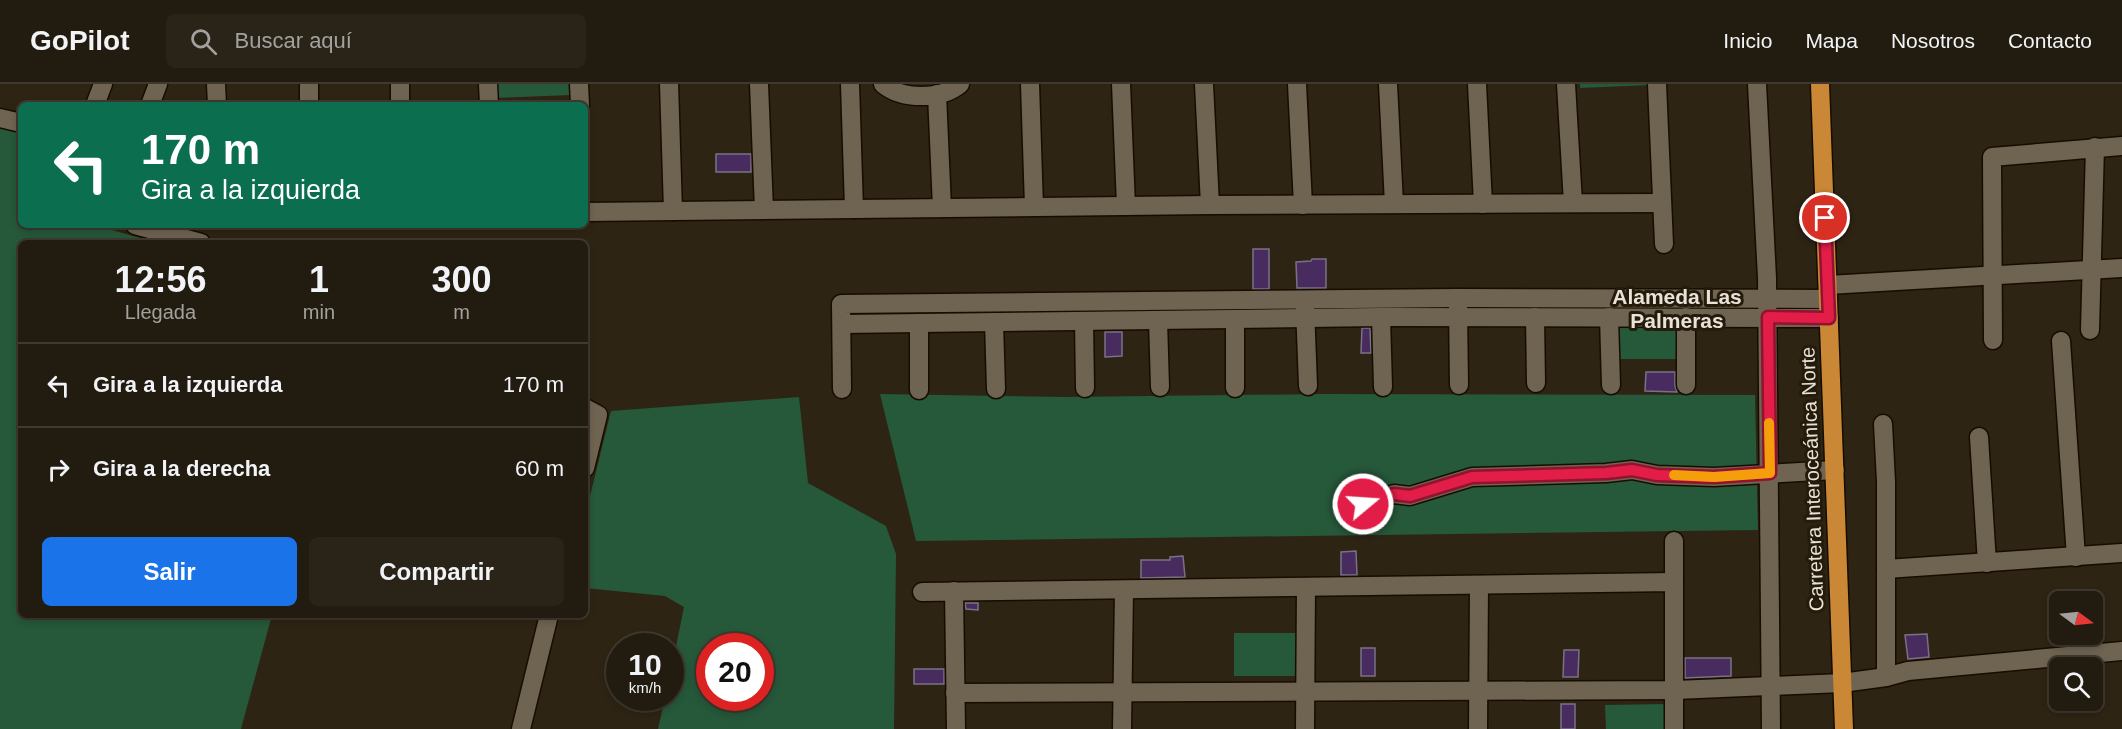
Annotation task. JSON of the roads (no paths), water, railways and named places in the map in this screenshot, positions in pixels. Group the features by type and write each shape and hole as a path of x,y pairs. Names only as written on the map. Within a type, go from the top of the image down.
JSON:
{"highway":[{"name":"Carretera Interoceánica Norte","path":"1820,84 1844,729"}],"street":[{"path":"96,102 103,84"},
{"path":"151,102 158,84"},
{"path":"216,84 217,102"},
{"path":"309,84 309,102"},
{"path":"399,84 400,102"},
{"path":"488,84 489,102"},
{"path":"579,84 580,102"},
{"path":"669,84 673,211"},
{"path":"759,84 764,210"},
{"path":"850,84 854,209"},
{"path":"883,84 909,95 937,94 960,84"},
{"path":"1030,84 1034,207"},
{"path":"1121,84 1126,206"},
{"path":"1204,84 1210,205"},
{"path":"1297,84 1303,205"},
{"path":"1388,84 1394,204"},
{"path":"1477,84 1483,204"},
{"path":"1566,84 1573,203"},
{"path":"1657,84 1664,244"},
{"path":"1757,84 1768,308 1771,729"},
{"path":"937,94 942,208"},
{"path":"0,118 18,122"},
{"path":"1993,340 1992,157 2122,146"},
{"path":"2091,330 2096,147"},
{"path":"588,212 1662,203"},
{"path":"146,228 190,240"},
{"path":"842,324 1381,317 1686,317 1768,308 1828,292 1992,276 2122,268"},
{"path":"1458,298 1459,385"},
{"path":"842,389 842,304 1458,298 1768,308 1829,318"},
{"path":"1305,300 1308,386"},
{"path":"1381,317 1383,387"},
{"path":"1536,317 1536,383"},
{"path":"1609,317 1611,385"},
{"path":"1686,317 1686,385"},
{"path":"1235,319 1235,388"},
{"path":"1158,320 1160,387"},
{"path":"1084,321 1084,388"},
{"path":"994,322 996,389"},
{"path":"919,323 919,390"},
{"path":"2061,341 2076,557"},
{"path":"588,410 598,415 588,456"},
{"path":"1883,424 1886,482 1886,677"},
{"path":"1979,437 1987,563"},
{"path":"1347,503 1363,504 1394,494 1410,496 1472,477 1606,473 1632,470 1657,475 1714,477 1835,470"},
{"path":"1674,541 1674,729"},
{"path":"1886,569 2122,553"},
{"path":"922,592 1674,582"},
{"path":"1478,729 1479,585"},
{"path":"1305,729 1306,587"},
{"path":"1122,729 1124,590"},
{"path":"954,591 956,729"},
{"path":"520,729 548,618"},
{"path":"955,693 1674,690 1842,683 1886,677 1908,671 2122,651"}],"district":[{"name":"Alameda Las Palmeras","path":"1677,309"}]}
